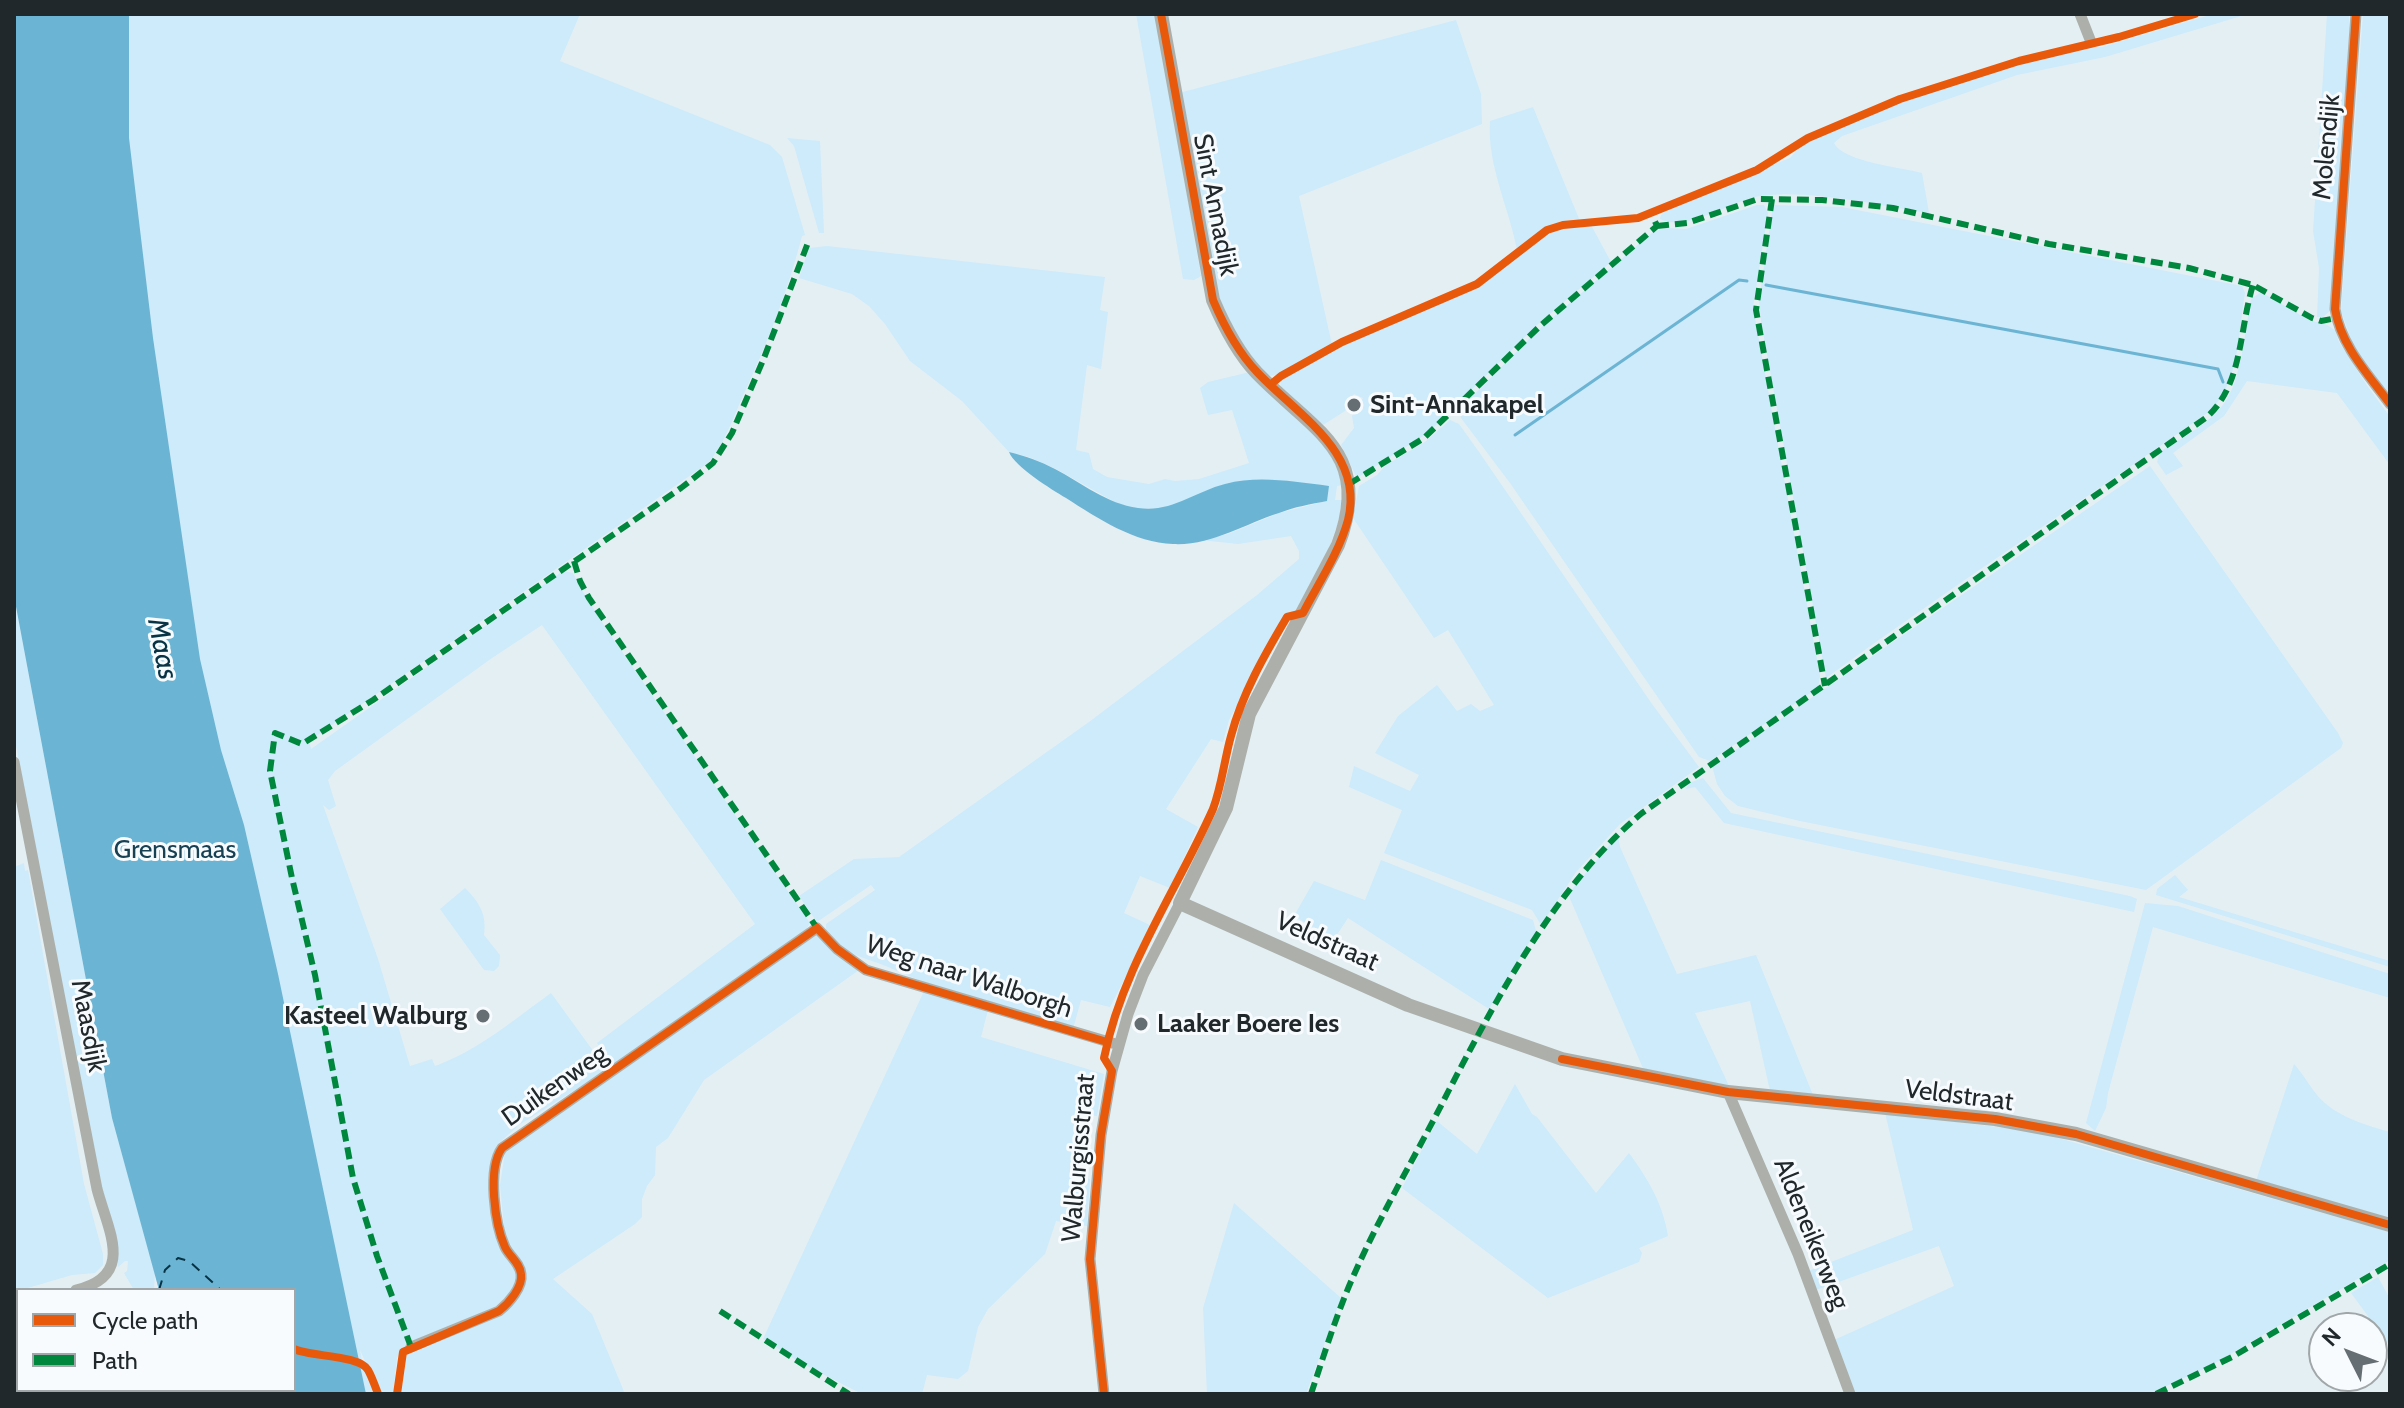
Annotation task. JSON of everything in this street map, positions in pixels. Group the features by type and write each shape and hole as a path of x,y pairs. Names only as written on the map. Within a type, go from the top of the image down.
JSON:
{"street":[{"name":"Sint Annadijk","path":"1161,14 1213,300 1239,350 1333,447 1343,463 1349,484 1348,519 1328,566 1249,714 1222,817 1180,903"},
{"path":"2080,14 2091,42"},
{"name":"Molendijk","path":"2356,14 2335,309 2342,335 2390,404"},
{"name":"Maasdijk","path":"14,762 97,1189 114,1252 108,1274 100,1287"},
{"name":"Walburgisstraat","path":"1104,1394 1090,1259 1101,1135 1119,1045 1143,975 1180,903"},
{"name":"Veldstraat","path":"1180,903 1408,1005 1562,1059 1728,1092 1995,1119 2076,1134 2390,1225"},
{"name":"Weg naar Walborgh","path":"817,928 844,955 866,970 1119,1045"},
{"name":"Duikenweg","path":"411,1347 499,1311 509,1302 520,1283 521,1269 504,1245 495,1199 494,1170 502,1148 817,928"},
{"name":"Aldeneikerweg","path":"1728,1092 1798,1254 1850,1394"}],"shaded area":[{"path":"14,14 580,14 560,61 770,145 782,157 805,235 802,236 760,358 727,432 708,463 309,741 311,749 563,571 573,573 607,630 810,923 806,930 614,1066 597,1043 755,924 542,625 335,771 328,780 336,806 329,810 323,805 378,959 410,1066 432,1059 435,1066 451,1060 495,1034 551,993 607,1070 519,1125 497,1145 492,1157 490,1187 494,1217 519,1270 518,1283 495,1311 402,1349 397,1358 393,1394 380,1394 360,1350 375,1394 270,1394 296,1392 296,1288 293,1288 14,177"},
{"path":"1136,14 1156,14 1201,276 1194,280 1183,279"},
{"path":"2213,14 2248,14 2105,57 2017,75 1842,136 1834,143 1860,159 1922,173 1929,213 1795,194 1755,197 1682,222 1660,219 1672,205 1790,158 1814,139 1892,104 2077,47 2102,47"},
{"path":"2327,14 2349,14 2350,52 2331,310 2323,317 2317,317 2319,268 2313,231"},
{"path":"2363,14 2390,14 2390,396 2353,345 2341,311"},
{"path":"1456,20 1481,94 1482,124 1299,196 1332,345 1279,375 1267,376 1231,330 1217,297 1179,93"},
{"path":"1533,107 1580,221 1546,229 1517,250 1495,170 1490,121"},
{"path":"787,138 820,141 824,233 819,233 794,146"},
{"path":"1764,205 1768,213 1753,307 1820,676 1818,687 1812,692 1710,761 1699,757 1510,483 1461,418 1460,409 1537,331 1653,232 1666,228 1686,229"},
{"path":"1773,205 1842,207 2242,286 2245,293 2239,340 2227,386 2210,411 1826,678 1761,321 1759,300"},
{"path":"1591,225 1611,262 1537,325 1428,433 1357,478 1341,445 1354,428 1352,416 1363,398 1354,394 1345,411 1323,425 1280,388 1281,380 1289,374 1359,336 1463,294 1492,277 1543,234 1555,229"},
{"path":"827,246 1105,277 1100,310 1108,312 1101,369 1087,365 1076,450 1089,453 1093,469 1107,477 1149,484 1165,479 1199,479 1249,463 1232,410 1208,415 1200,388 1208,382 1250,372 1318,437 1337,468 1342,485 1337,486 1335,500 1343,500 1336,530 1318,572 1297,613 1289,614 1284,619 1229,720 1223,742 1211,739 1166,809 1198,827 1170,888 1140,876 1124,913 1152,926 1110,1007 1081,1000 1073,1029 938,988 843,947 826,932 826,924 875,890 871,885 817,922 799,896 854,859 899,857 1089,722 1257,595 1299,559 1299,551 1291,536 1238,544 1201,540 1228,534 1279,513 1326,501 1222,485 1168,508 1141,509 1122,506 1056,469 1009,452 962,401 910,361 869,306 852,294 799,278 809,248"},
{"path":"2261,292 2309,320 2335,330 2339,342 2390,417 2390,465 2337,393 2247,381 2224,416 2173,453 2183,466 2166,475 2157,462 2160,452 2211,417 2231,392 2239,367 2251,299"},
{"path":"1450,420 1459,424 1699,767 1620,824 1576,872 1541,925 1532,910 1384,853 1402,810 1349,787 1354,766 1410,791 1419,775 1375,753 1398,716 1437,685 1457,711 1471,704 1480,711 1494,705 1448,630 1434,638 1353,518 1359,486 1386,465 1425,442"},
{"path":"2150,466 2338,733 2343,743 2341,748 2146,890 1800,821 1738,806 1725,796 1717,784 1712,766"},
{"path":"14,596 112,1118 155,1273 154,1288 133,1288 124,1273 128,1261 118,1267 98,1180 14,735"},
{"path":"1703,778 1731,813 2130,896 2137,899 2134,912 1724,823 1695,787 1686,789 1689,783"},
{"path":"1618,835 1620,847 1677,974 1756,955 1813,1095 1770,1091 1750,1001 1695,1013 1730,1088 1645,1073 1568,894"},
{"path":"1381,860 1533,920 1536,931 1489,1009 1348,918 1334,939 1294,916 1314,881 1365,900"},
{"path":"24,863 25,871 28,870 84,1184 103,1254 103,1265 95,1273 16,1288 14,1292 14,867"},
{"path":"2175,875 2188,890 2179,897 2390,961 2390,967 2156,895 2157,889"},
{"path":"465,888 481,909 484,935 500,955 499,966 494,971 484,970 440,909"},
{"path":"2145,903 2178,906 2390,974 2390,998 2153,927 2106,1108 2095,1131 2086,1123"},
{"path":"816,935 821,935 859,970 704,1080 668,1138 656,1147 655,1175 642,1199 642,1217 553,1279 592,1314 625,1394 399,1394 405,1353 496,1315 523,1281 505,1237 500,1185 505,1152"},
{"path":"924,991 988,1010 981,1037 1104,1074 1097,1116 1080,1114 1076,1118 1071,1174 1090,1179 1087,1226 1056,1221 1045,1254 988,1309 978,1327 968,1371 958,1379 927,1375 922,1394 862,1394 801,1363 763,1339"},
{"path":"2294,1064 2317,1095 2332,1109 2360,1123 2390,1132 2390,1219 2256,1181"},
{"path":"1515,1084 1532,1114 1596,1193 1629,1153 1636,1163 1658,1203 1668,1236 1639,1248 1642,1253 1639,1262 1548,1298 1402,1188 1437,1121 1477,1154"},
{"path":"1885,1113 2037,1132 2390,1232 2390,1260 2210,1366 2149,1394 1854,1394 1834,1340 1954,1286 1939,1246 1816,1290 1808,1271 1913,1230"},
{"path":"1234,1203 1341,1298 1306,1394 1207,1394 1203,1308"},
{"path":"2378,1277 2390,1299 2390,1346 2388,1312 2365,1312 2351,1293"}],"water":[{"name":"Grensmaas","path":"14,14 129,14 129,138 153,338 200,659 221,750 244,825 278,974 366,1394 185,1394 296,1392 296,1288 158,1288 112,1118 14,596"},
{"path":"1009,452 1049,466 1116,502 1138,508 1172,505 1238,481 1277,480 1329,486 1327,501 1285,511 1201,542 1159,543 1117,528 1090,513 1034,477"}],"waterway":[{"path":"1515,435 1739,280 1747,281"},
{"path":"1766,285 2218,369 2223,382"},
{"path":"40,1394 50,1392"}],"ferry route":[{"path":"160,1288 165,1270 178,1258 189,1261 219,1288"},
{"path":"296,1350 348,1359 366,1368 371,1377"}],"marked path":[{"path":"1657,226 1687,223 1758,199 1822,200 1893,208 2049,244 2189,268 2253,285 2312,318 2321,321 2337,318"},
{"path":"1772,199 1756,310 1825,686"},
{"path":"1349,484 1424,438 1540,326 1657,226 1653,217"},
{"path":"411,1347 377,1256 353,1178 315,975 270,771 275,733 302,744 373,700 713,463 732,433 809,240"},
{"path":"1311,1394 1350,1283 1390,1201 1510,979 1583,872 1642,813 2207,417 2219,404 2234,373 2253,285"},
{"path":"574,561 589,598 817,928"},
{"path":"2156,1394 2232,1357 2390,1264"},
{"path":"720,1311 849,1394"}],"cycle path":[{"path":"1104,1394 1090,1259 1101,1135 1112,1071 1104,1058 1112,1025 1151,931 1213,809 1231,736 1248,690 1287,617 1303,613 1328,568 1348,520 1351,496 1337,454 1324,436 1250,364 1232,338 1213,300 1161,14"},
{"path":"1270,385 1342,342 1477,284 1547,230 1563,225 1638,218 1757,170 1808,138 1900,99 2019,61 2119,37 2195,14"},
{"path":"2356,14 2335,309 2349,347 2390,404"},
{"path":"397,1394 403,1352 499,1311 518,1289 520,1270 505,1247 496,1212 495,1169 502,1148 817,928 837,949 866,970 1107,1042"},
{"path":"1562,1059 1728,1092 1995,1119 2076,1134 2390,1225"},
{"path":"296,1350 363,1365 378,1394"}],"place":[{"name":"Sint-Annakapel","path":"1354,405"},
{"name":"Kasteel Walburg","path":"483,1016"},
{"name":"Laaker Boere Ies","path":"1141,1024"}],"water label":[{"name":"Maas","path":"162,649"}]}
